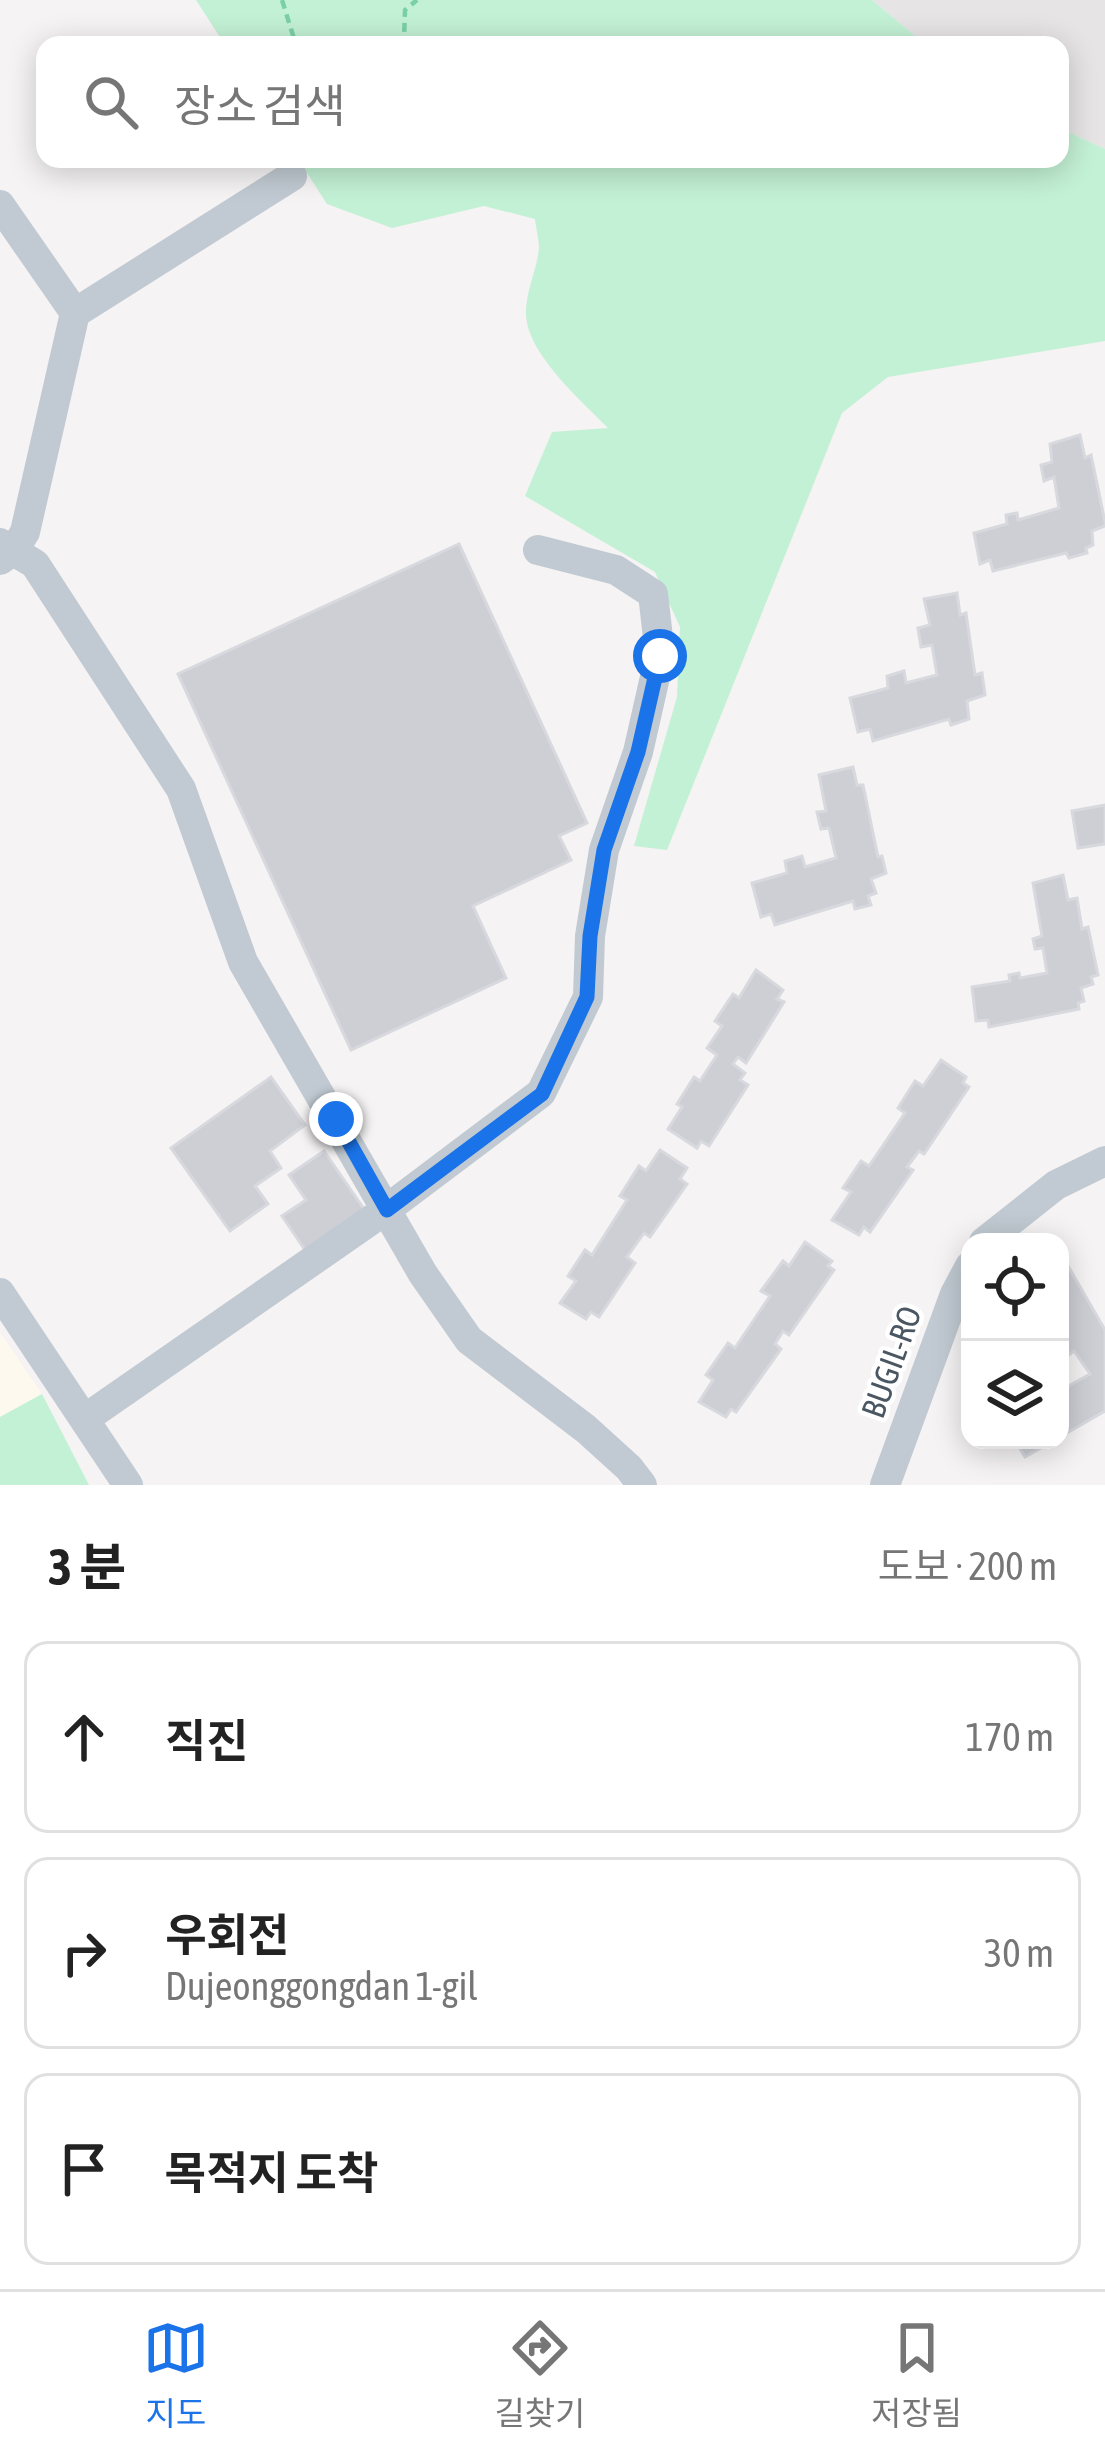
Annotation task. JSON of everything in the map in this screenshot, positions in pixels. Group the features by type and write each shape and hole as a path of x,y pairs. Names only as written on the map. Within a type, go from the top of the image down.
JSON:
{"street":[{"path":"292,176 75,313 25,532 5,551 34,563 181,789 243,962 423,1274 469,1340 586,1429 642,1485"},
{"path":"0,205 75,313"},
{"path":"86,1418 387,1210 542,1094 587,997 590,936 604,850 638,752 660,656 653,594 616,570 538,550"},
{"path":"995,1233 1056,1185 1105,1161"},
{"name":"BUGIL-RO","path":"885,1485 961,1283"},
{"path":"0,1292 128,1485"}],"path":[{"path":"282,0 293,36"},
{"path":"404,36 406,10 417,0"}],"shaded area":[{"path":"872,0 1105,0 1105,149 1069,132 1069,36 915,36"},
{"path":"0,1332 42,1394 0,1417"}],"green space":[{"path":"196,0 872,0 915,36 219,36"},
{"path":"1069,132 1105,149 1105,341 888,377 842,413 667,850 634,846 677,697 680,627 655,572 525,496 552,432 608,428 561,380 531,337 526,314 539,248 535,219 484,206 392,228 327,204 304,168 1069,168"},
{"path":"42,1394 89,1485 0,1485 0,1417"}],"building":[{"path":"1080,435 1085,458 1091,455 1105,522 1092,531 1093,545 1086,548 1087,553 1069,558 1066,553 993,571 990,560 980,564 974,533 1007,524 1006,515 1017,513 1018,520 1059,508 1054,477 1044,481 1041,465 1052,462 1050,444"},
{"path":"459,544 587,823 559,836 571,860 473,906 506,978 351,1050 178,674"},
{"path":"957,593 960,615 966,613 975,675 982,673 985,695 967,701 969,719 951,725 949,719 873,741 870,729 858,732 850,698 888,688 887,676 904,671 906,683 937,675 932,645 921,647 918,628 930,625 924,599"},
{"path":"853,767 857,785 863,785 878,857 882,856 886,873 871,879 876,893 868,896 871,905 855,909 853,901 775,925 771,914 761,917 752,883 787,873 785,861 802,856 805,867 836,858 829,828 821,829 817,812 826,811 819,775"},
{"path":"1105,805 1105,844 1078,848 1072,811"},
{"path":"1063,875 1068,900 1077,898 1082,929 1088,927 1098,975 1091,977 1093,984 1081,988 1084,1001 1078,1003 1079,1009 989,1027 988,1020 976,1021 972,987 1010,981 1009,975 1019,973 1020,978 1047,973 1043,948 1035,949 1033,939 1042,936 1033,883"},
{"path":"756,970 783,990 777,999 784,1002 746,1063 738,1057 733,1064 745,1073 740,1080 748,1085 709,1146 701,1141 697,1148 668,1129 694,1077 700,1081 717,1055 707,1048 722,1026 715,1021 733,994 739,998"},
{"path":"941,1060 966,1077 963,1083 969,1087 924,1154 919,1151 907,1167 913,1170 870,1232 864,1227 859,1235 832,1220 851,1192 843,1188 861,1161 869,1166 905,1113 898,1108 915,1081 923,1086"},
{"path":"271,1077 305,1125 270,1151 281,1168 255,1186 268,1204 230,1231 171,1148"},
{"path":"660,1150 687,1168 680,1179 687,1184 650,1237 644,1233 627,1257 635,1263 599,1317 591,1312 586,1319 560,1303 576,1281 568,1276 585,1250 592,1255 627,1200 620,1196 639,1166 646,1171"},
{"path":"324,1151 366,1212 307,1253 282,1216 306,1200 289,1175"},
{"path":"805,1242 832,1261 828,1266 834,1270 789,1335 783,1331 775,1344 781,1349 736,1412 731,1409 726,1417 699,1402 713,1380 706,1375 728,1343 735,1348 770,1296 761,1291 783,1261 789,1266"},
{"path":"1069,1268 1105,1330 1105,1411 1069,1432 1069,1386 1090,1374 1074,1351 1069,1355"}],"route":[{"path":"336,1119 387,1210 542,1094 587,997 590,936 604,850 638,752 660,656"}]}
